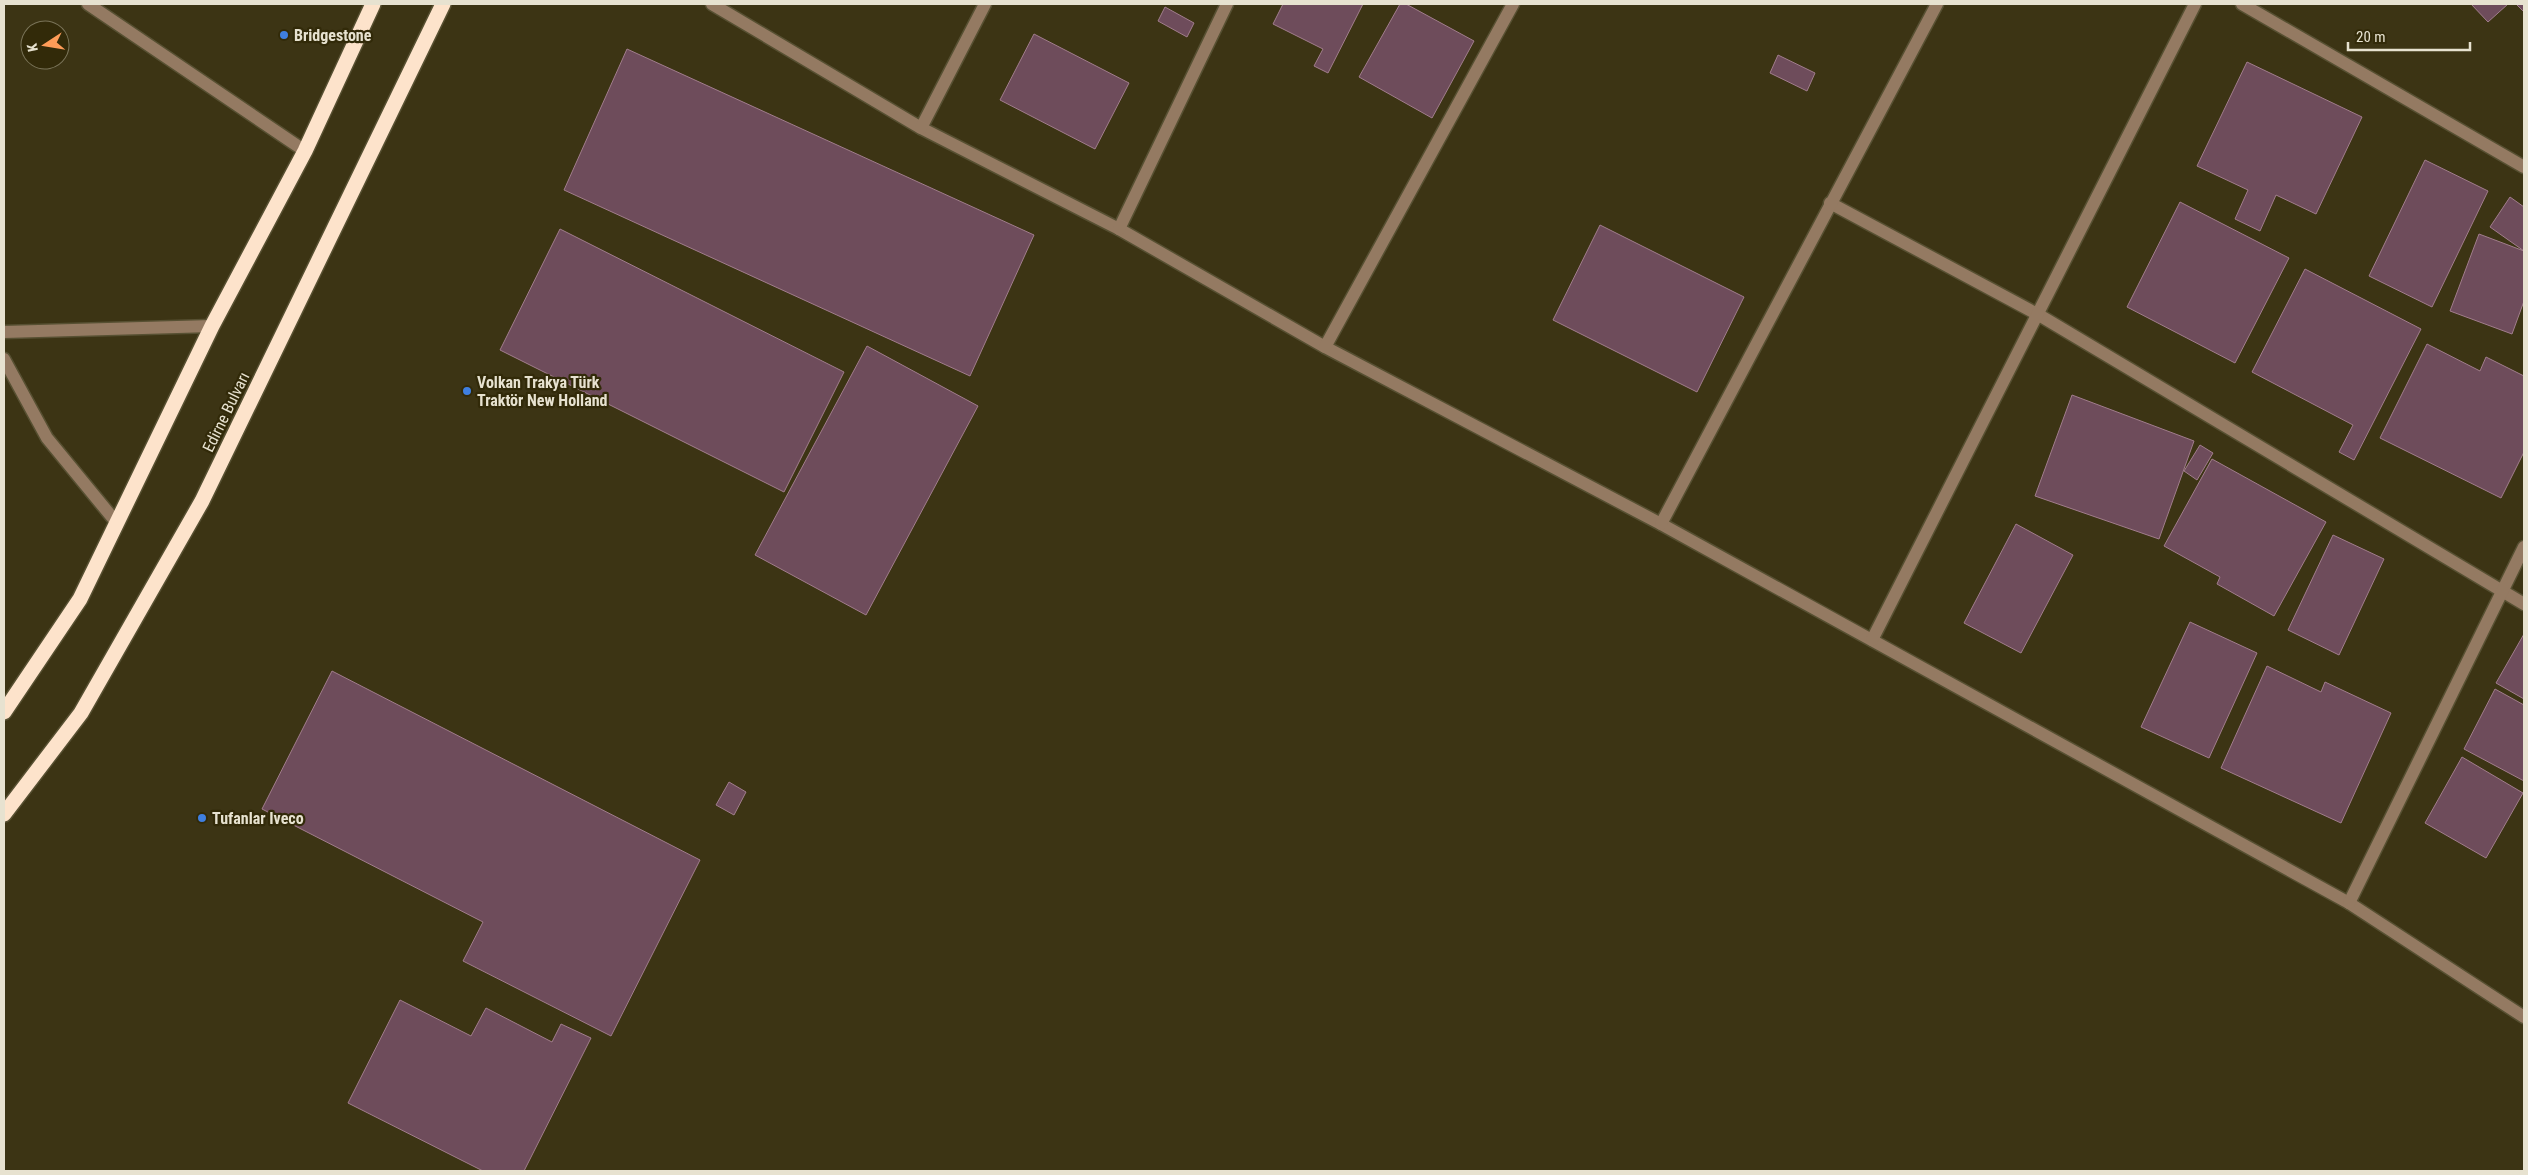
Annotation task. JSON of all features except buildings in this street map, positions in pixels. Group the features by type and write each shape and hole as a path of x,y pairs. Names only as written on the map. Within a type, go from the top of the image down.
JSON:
{"highway":[{"path":"4,712 80,599 212,326 305,151 373,4"},
{"name":"Edirne Bulvarı","path":"4,814 81,713 202,501 443,4"}],"street":[{"path":"88,4 305,151"},
{"path":"712,4 921,128 1119,230 1325,347 1661,524 2349,903 2524,1017"},
{"path":"921,128 985,4"},
{"path":"1119,230 1227,4"},
{"path":"1325,347 1513,4"},
{"path":"1661,524 1830,202 1937,4"},
{"path":"1872,640 2039,315 2195,4"},
{"path":"2242,4 2524,167"},
{"path":"1830,202 2039,315 2524,604"},
{"path":"4,332 212,326"},
{"path":"4,358 47,438 116,522"},
{"path":"2349,903 2524,548"}],"place":[{"name":"Bridgestone","path":"284,35"},
{"name":"Volkan Trakya Türk Traktör New Holland","path":"467,391"},
{"name":"Tufanlar Iveco","path":"202,818"}]}
